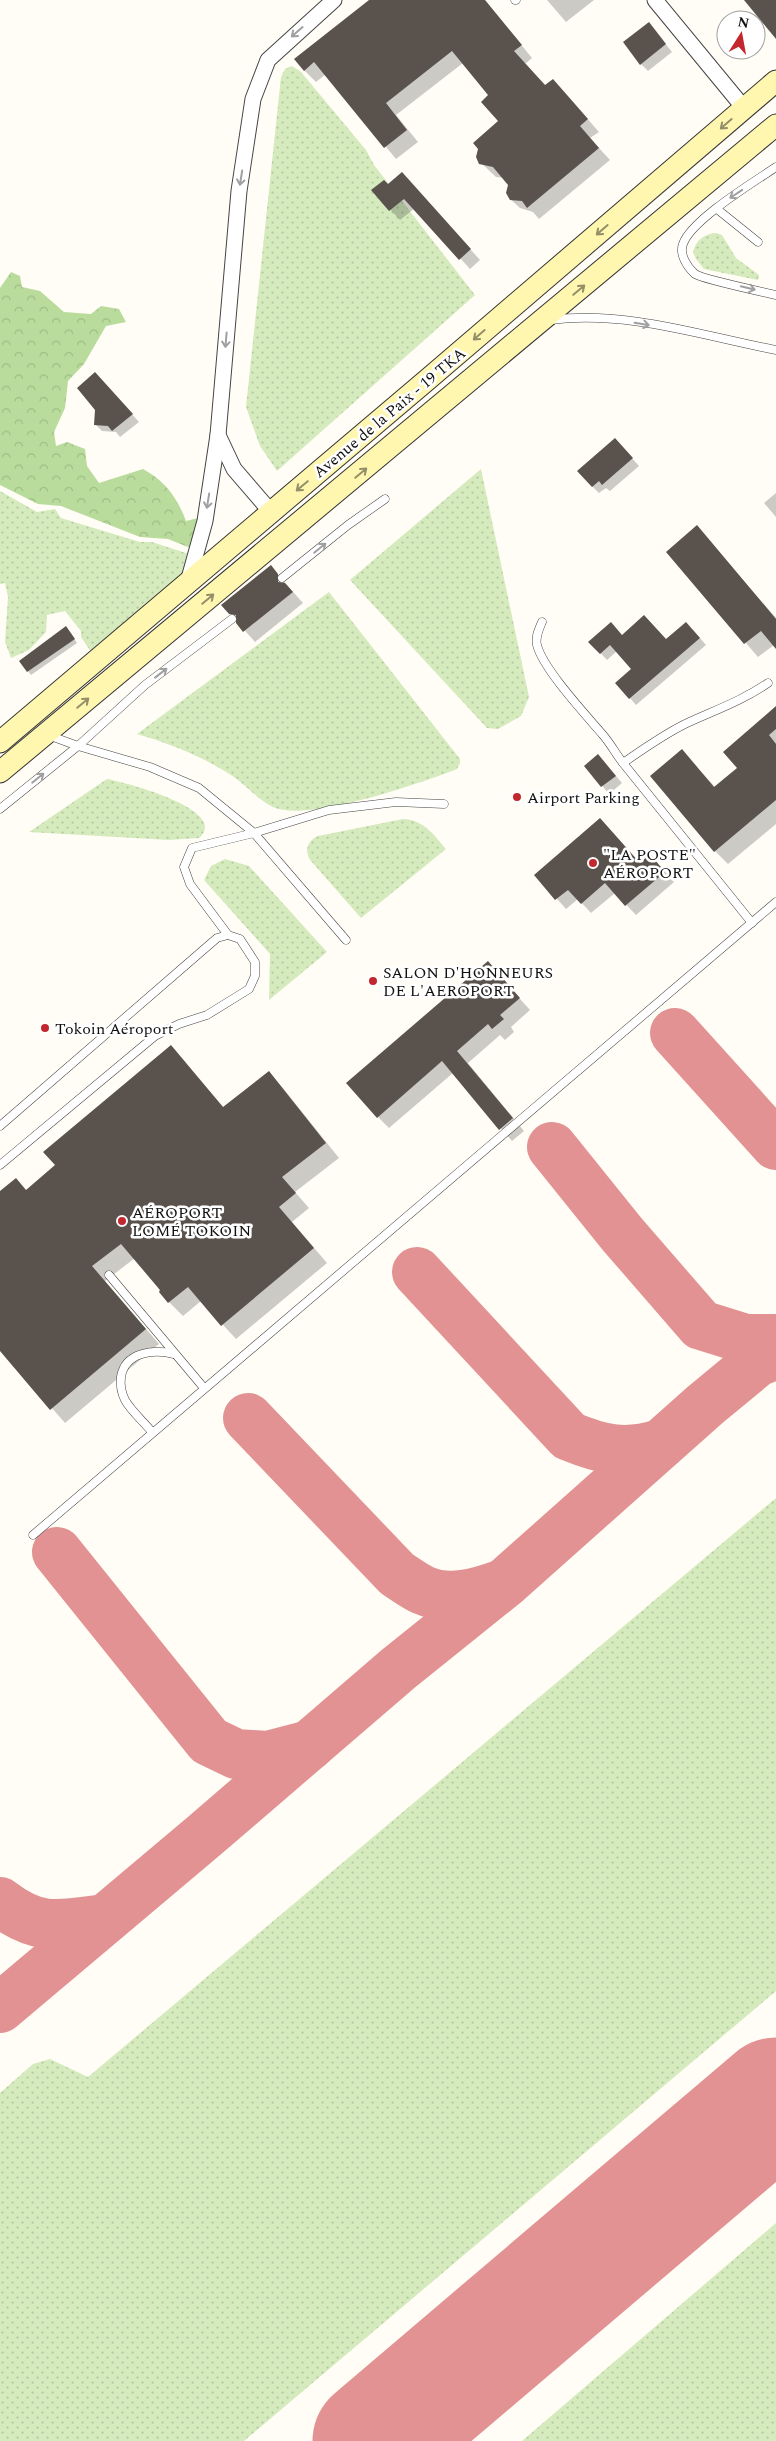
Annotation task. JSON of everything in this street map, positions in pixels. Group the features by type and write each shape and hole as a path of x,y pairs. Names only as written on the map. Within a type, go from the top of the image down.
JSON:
{"main road":[{"name":"Avenue de la Paix - 19 TKA","path":"0,742 776,81"},
{"name":"Avenue de la Paix - 19 TKA","path":"0,772 776,125"}],"street":[{"path":"188,582 205,521 218,435 239,191 253,99 268,60 334,0"},
{"path":"655,0 744,108"},
{"path":"218,435 234,469 271,512"}],"lane":[{"path":"776,167 691,230 682,245 684,261 696,275 776,295"},
{"path":"717,209 758,242"},
{"path":"542,322 574,317 607,318 673,328 776,350"},
{"path":"282,578 348,525 385,499"},
{"path":"0,809 78,746 145,686 232,618"},
{"path":"542,622 537,644 543,658 581,711 604,736 623,763 752,923"},
{"path":"623,763 684,724 744,699 768,683"},
{"path":"46,734 78,746 150,767 199,788 254,833 346,940"},
{"path":"0,1165 155,1036 179,1024 207,1015 249,989 255,976 255,962 240,940 228,935 190,884 184,867 192,848 254,833 329,810 396,802 444,804"},
{"path":"33,1535 776,902"},
{"path":"0,1126 217,938 228,935"},
{"path":"109,1275 204,1388"},
{"path":"152,1432 125,1400 120,1386 122,1371 129,1361 142,1353 160,1351 174,1354"}],"green space":[{"path":"292,66 301,72 366,150 374,165 475,295 277,471 260,446 246,407 281,77 285,69"},
{"path":"716,233 722,235 736,258 759,275 758,280 704,269 696,259 693,252 694,248 701,238"},
{"path":"11,272 20,276 22,287 40,291 64,312 91,314 101,306 119,309 126,322 106,326 84,364 68,381 65,408 54,432 56,446 67,442 85,449 87,466 99,483 143,469 158,479 179,504 186,521 198,518 193,549 168,539 140,537 61,506 38,504 0,485 0,288"},
{"path":"481,469 529,697 521,716 498,729 487,728 350,580"},
{"path":"0,491 37,512 55,509 61,518 140,542 152,542 192,555 189,578 93,655 81,637 81,631 65,611 47,615 46,632 29,650 11,658 5,642 8,597 5,583 0,584"},
{"path":"329,592 460,759 457,769 418,783 337,806 289,811 268,804 234,777 199,757 137,734"},
{"path":"107,779 171,799 201,817 205,828 199,838 169,840 29,832"},
{"path":"403,819 422,825 446,849 361,918 311,861 307,850 309,843 318,836"},
{"path":"225,859 249,866 327,952 269,1000 270,954 204,880 211,866"},
{"path":"776,1498 776,1991 244,2441 0,2441 0,2093 33,2064 50,2059 88,2077"},
{"path":"776,2223 776,2441 522,2441"}],"building":[{"path":"369,0 485,0 522,45 514,51 545,85 553,79 588,119 580,126 599,148 527,208 522,201 510,200 506,193 508,185 493,167 479,164 476,157 478,149 473,143 498,121 481,102 488,95 452,51 386,103 407,130 384,148 314,62 304,71 294,59"},
{"path":"744,0 776,0 776,39 766,27 766,10 752,10"},
{"path":"649,22 666,44 640,65 623,42"},
{"path":"402,172 471,249 459,260 404,199 389,211 371,190 384,180 388,184"},
{"path":"95,372 133,414 112,431 108,426 94,425 95,410 77,388"},
{"path":"615,438 633,458 602,485 599,481 592,487 577,471"},
{"path":"697,525 776,619 776,649 761,631 744,644 666,552"},
{"path":"271,565 278,574 278,582 285,583 293,592 243,632 236,623 236,615 229,614 221,605"},
{"path":"644,615 666,639 686,622 700,638 629,699 615,683 631,669 610,645 600,654 588,642 611,622 622,635"},
{"path":"66,626 75,639 27,672 19,661"},
{"path":"776,706 776,729 769,735 776,744 776,800 714,852 650,776 682,749 714,787 737,768 723,752"},
{"path":"598,754 616,776 601,787 584,766"},
{"path":"600,818 640,863 650,854 665,872 625,906 605,883 581,904 568,890 555,900 534,875"},
{"path":"488,961 520,998 500,1015 504,1019 492,1029 488,1024 457,1051 513,1118 499,1130 442,1061 377,1118 346,1083"},
{"path":"171,1045 223,1107 269,1071 326,1143 282,1177 296,1193 279,1207 314,1248 221,1326 188,1287 168,1303 159,1292 160,1290 121,1244 92,1266 146,1329 50,1410 0,1351 0,1191 16,1178 26,1190 55,1165 43,1152"}],"taxiway":[{"path":"675,1033 776,1145"},
{"path":"552,1147 622,1234 701,1325 746,1339 776,1339"},
{"path":"417,1272 569,1436 604,1448 625,1450 661,1444"},
{"path":"0,2008 398,1669 505,1583 705,1405 757,1362 776,1354"},
{"path":"248,1418 397,1574 433,1594 453,1596 474,1593 503,1584"},
{"path":"57,1552 209,1741 236,1754 268,1756 310,1745"},
{"path":"0,1902 27,1918 50,1924 105,1919"}],"runway":[{"path":"375,2441 776,2100"}],"place":[{"name":"Airport Parking","path":"517,797"},
{"name":"\"LA POSTE\" AÉROPORT","path":"593,863"},
{"name":"SALON D'HONNEURS DE L'AEROPORT","path":"373,981"},
{"name":"Tokoin Aéroport","path":"45,1028"},
{"name":"AÉROPORT LOMÉ TOKOIN","path":"122,1221"}]}
